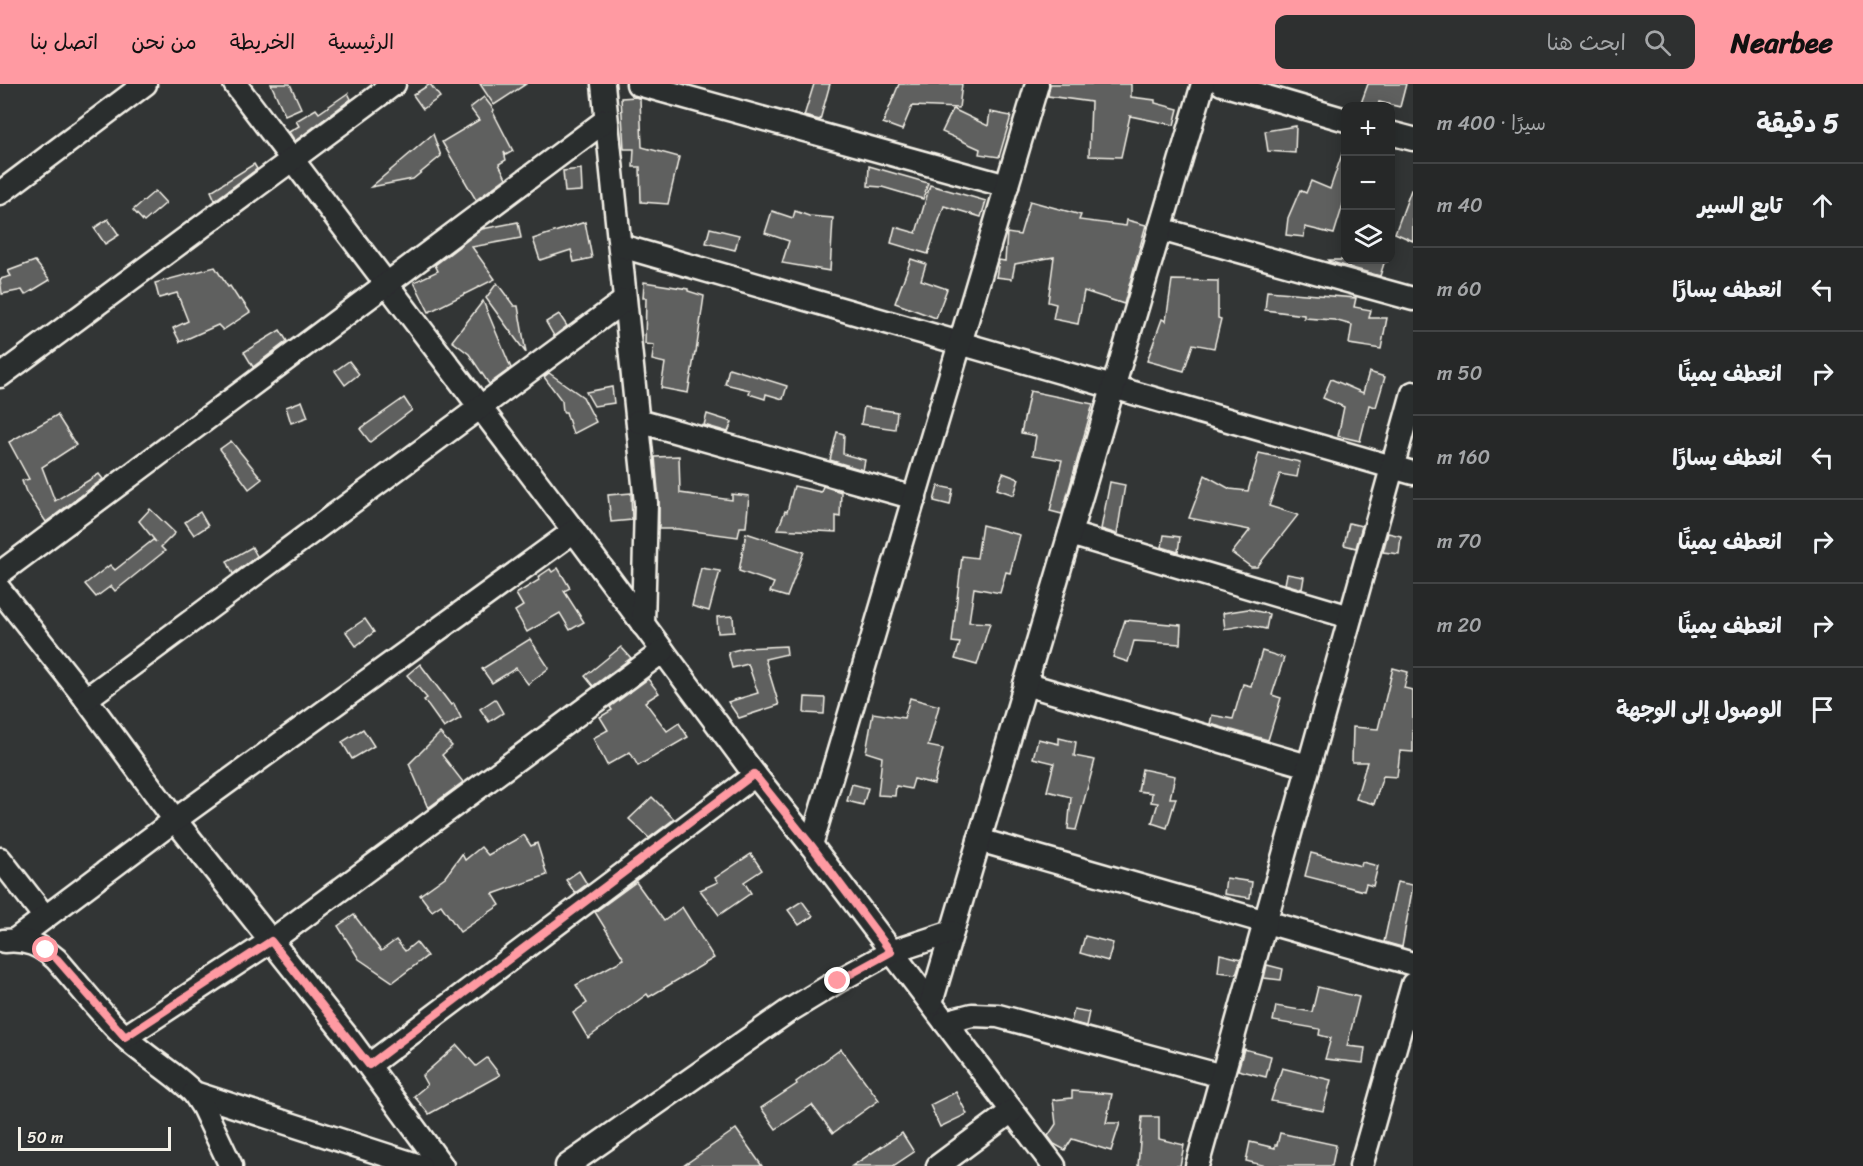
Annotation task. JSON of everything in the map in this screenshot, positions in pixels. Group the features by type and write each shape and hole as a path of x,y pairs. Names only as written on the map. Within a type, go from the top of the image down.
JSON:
{"street":[{"path":"0,193 145,84"},
{"path":"235,84 574,531 754,774 811,845 1054,1166"},
{"path":"0,376 394,84"},
{"path":"603,84 646,503 643,625"},
{"path":"638,84 1007,186"},
{"path":"811,845 1037,84"},
{"path":"931,1003 1203,84"},
{"path":"1222,84 1341,119"},
{"path":"0,573 606,120"},
{"path":"1395,134 1413,139"},
{"path":"1160,229 1413,299"},
{"path":"621,246 1402,470"},
{"path":"86,699 625,300"},
{"path":"1197,1166 1350,618 1402,470 1413,393"},
{"path":"638,421 915,498"},
{"path":"8,940 45,917 574,531"},
{"path":"1070,534 1350,618"},
{"path":"0,590 86,699 175,820 369,1065 442,1166"},
{"path":"125,1037 271,941 663,651"},
{"path":"1025,684 1308,766"},
{"path":"369,1065 754,774"},
{"path":"979,840 1413,964"},
{"path":"0,859 45,917"},
{"path":"567,1166 787,1012 838,981 891,952 952,932"},
{"path":"8,940 33,943 57,959 125,1037 194,1093 231,1166"},
{"path":"1361,1166 1413,984"},
{"path":"945,1022 972,1015 998,1016 1222,1076"},
{"path":"194,1093 420,1166"},
{"path":"938,1166 1012,1111"}],"building":[{"path":"271,84 290,84 301,108 285,115"},
{"path":"430,84 440,97 423,109 413,95"},
{"path":"480,84 526,84 494,105"},
{"path":"814,84 830,84 820,120 804,116"},
{"path":"899,84 962,84 959,108 912,106 902,130 883,123"},
{"path":"1050,84 1131,84 1131,97 1155,100 1155,103 1178,109 1174,125 1130,116 1121,157 1089,156 1091,102 1048,96"},
{"path":"1368,84 1406,84 1400,107 1395,106 1395,102 1361,102"},
{"path":"348,93 351,99 295,141 289,132 299,126 296,121 316,109 319,113"},
{"path":"484,97 494,110 513,151 506,155 504,152 506,160 499,164 506,178 476,200 442,142 479,120 470,108"},
{"path":"621,98 640,99 642,147 679,157 668,204 641,202 640,167 633,167 634,149 624,149"},
{"path":"953,109 988,126 990,112 1011,116 999,157 979,154 980,149 942,132"},
{"path":"1296,126 1295,153 1268,151 1265,131"},
{"path":"433,134 441,156 413,179 371,187"},
{"path":"1341,157 1341,211 1334,234 1305,227 1304,237 1286,235 1288,218 1300,190 1306,193 1311,181 1330,189"},
{"path":"254,164 257,169 215,200 211,191"},
{"path":"869,166 928,183 923,199 882,187 868,186"},
{"path":"581,169 582,191 565,192 563,171"},
{"path":"930,185 986,201 981,217 944,206 928,254 891,243 895,227 916,233"},
{"path":"1411,190 1413,191 1413,241 1395,233"},
{"path":"155,191 166,203 144,222 133,210"},
{"path":"1030,201 1081,215 1079,220 1126,226 1127,220 1146,225 1124,304 1084,291 1078,324 1053,319 1056,304 1048,302 1054,257 1015,264 1012,279 996,277 999,260 1005,261 1007,233 1020,235"},
{"path":"772,211 793,218 795,211 809,216 833,218 830,271 782,263 789,241 765,233"},
{"path":"108,219 119,235 105,244 94,228"},
{"path":"518,222 521,238 472,247 495,279 429,312 414,282 438,271 435,265 482,229"},
{"path":"585,222 592,258 574,262 571,250 540,260 533,239"},
{"path":"710,228 739,235 735,250 706,243"},
{"path":"911,259 926,264 921,280 947,289 936,318 895,303"},
{"path":"1341,260 1341,264 1384,264 1380,276 1328,261"},
{"path":"35,261 50,280 25,295 22,290 2,294 0,279 11,276 8,271"},
{"path":"215,267 228,287 230,286 250,312 223,330 218,325 180,342 173,328 188,321 177,293 159,298 155,283"},
{"path":"1172,280 1218,281 1218,318 1221,319 1214,348 1193,344 1184,371 1147,361 1162,319 1166,321"},
{"path":"644,282 688,289 688,291 704,296 688,393 661,388 665,363 652,360 654,345 645,344"},
{"path":"497,283 514,306 518,306 526,353 486,298"},
{"path":"1267,291 1356,298 1354,307 1371,310 1369,318 1387,318 1381,349 1349,344 1352,325 1334,320 1304,318 1304,315 1265,310"},
{"path":"483,301 511,368 489,384 469,354 452,341"},
{"path":"559,314 567,326 554,336 546,322"},
{"path":"280,330 287,341 253,367 244,352"},
{"path":"349,361 359,374 345,385 335,371"},
{"path":"729,368 787,386 783,399 766,394 765,399 749,394 750,390 725,384"},
{"path":"1369,372 1385,377 1376,407 1369,405 1360,441 1338,436 1344,407 1323,398 1331,379 1363,393"},
{"path":"549,373 583,397 596,422 573,434 566,412 563,412 562,401 544,377"},
{"path":"612,387 614,403 594,406 586,392"},
{"path":"1030,391 1093,404 1062,514 1050,511 1062,460 1033,455 1036,436 1021,433"},
{"path":"404,398 412,410 370,442 360,429"},
{"path":"302,401 308,417 291,423 286,407"},
{"path":"864,407 897,412 895,429 861,424"},
{"path":"707,414 732,422 728,432 704,425"},
{"path":"57,415 76,445 42,467 55,501 99,474 103,479 46,522 26,492 22,481 29,479 9,442"},
{"path":"837,432 844,434 843,454 865,460 863,470 830,460"},
{"path":"231,441 262,479 249,489 220,449"},
{"path":"1259,453 1300,462 1297,477 1280,474 1269,506 1298,515 1257,567 1251,567 1232,553 1250,530 1189,518 1205,475 1230,489 1248,491"},
{"path":"679,456 680,493 732,500 732,494 749,496 746,527 740,527 738,537 678,529 659,529 655,457"},
{"path":"1003,473 1019,479 1014,495 997,489"},
{"path":"1110,482 1125,485 1117,534 1101,529"},
{"path":"794,486 821,492 823,486 841,492 840,517 836,516 836,532 778,529 785,511 787,512"},
{"path":"938,486 953,489 950,505 934,501"},
{"path":"631,493 632,520 611,522 608,495"},
{"path":"150,509 175,533 161,547 165,551 115,591 111,586 96,597 85,584 110,565 115,570 153,540 156,542 139,521"},
{"path":"200,512 208,526 194,535 185,522"},
{"path":"1349,523 1362,526 1356,548 1344,545"},
{"path":"982,525 1020,535 1010,573 1006,572 1000,593 974,588 969,622 990,623 977,665 955,659 960,643 952,642 962,556 977,558"},
{"path":"746,533 804,552 787,597 770,592 774,583 739,571"},
{"path":"1388,533 1401,536 1399,554 1383,552"},
{"path":"1164,535 1180,537 1178,552 1162,547"},
{"path":"252,547 257,556 233,574 227,561"},
{"path":"558,568 570,588 564,591 584,622 570,630 560,613 527,632 515,611 523,606 516,594 539,580 538,577 550,569 552,572"},
{"path":"701,568 720,571 709,611 692,606"},
{"path":"1287,574 1304,577 1302,589 1285,584"},
{"path":"1248,609 1269,614 1266,629 1248,625 1225,629 1223,613"},
{"path":"733,616 734,632 718,633 717,617"},
{"path":"365,619 374,632 356,646 346,632"},
{"path":"1125,620 1181,625 1180,644 1134,641 1128,662 1113,657"},
{"path":"530,639 549,668 528,684 516,668 492,683 482,669"},
{"path":"786,646 787,654 765,659 779,705 739,718 728,702 758,693 748,664 732,668 728,652 744,648"},
{"path":"621,647 631,658 593,686 585,676"},
{"path":"1262,651 1284,658 1272,695 1281,698 1268,740 1210,724 1212,715 1233,719 1243,684 1251,686"},
{"path":"420,664 451,705 454,704 461,718 444,728 424,700 427,698 407,675"},
{"path":"1393,668 1408,672 1404,688 1413,690 1413,752 1400,751 1397,777 1383,776 1374,804 1356,799 1367,762 1352,762 1353,727 1378,729"},
{"path":"648,679 659,693 645,702 667,731 679,723 688,737 638,766 630,752 607,765 593,738 608,730 600,717 612,710 610,707"},
{"path":"805,697 825,698 824,714 804,713"},
{"path":"910,698 939,706 928,746 943,749 934,784 914,779 911,789 896,786 895,796 878,795 882,757 866,752 873,713 904,718"},
{"path":"495,699 503,713 489,722 480,709"},
{"path":"363,729 374,746 352,759 342,742"},
{"path":"440,733 452,746 442,755 463,782 428,808 409,764"},
{"path":"1059,738 1076,742 1074,756 1095,760 1076,830 1068,829 1071,797 1047,791 1054,763 1033,758 1038,739 1059,744"},
{"path":"1142,769 1175,776 1170,798 1176,798 1167,828 1152,823 1158,803 1151,802 1152,793 1138,791"},
{"path":"852,784 868,788 863,805 847,801"},
{"path":"652,797 674,819 649,838 629,819"},
{"path":"524,835 531,846 537,843 547,875 493,894 500,905 460,932 441,905 432,911 420,895 445,877 462,854 465,860 481,847 488,855"},
{"path":"1311,853 1361,866 1362,862 1378,866 1373,886 1366,884 1364,891 1305,876"},
{"path":"751,854 762,870 744,882 751,893 719,915 700,890 718,882 715,878"},
{"path":"579,871 587,884 575,893 566,880"},
{"path":"1226,878 1252,882 1250,898 1224,894"},
{"path":"636,882 664,921 682,907 714,958 649,997 647,994 588,1038 573,1013 587,1003 576,985 624,959 595,912"},
{"path":"1397,882 1413,885 1402,947 1384,942"},
{"path":"802,901 813,916 799,925 788,910"},
{"path":"354,915 381,951 396,940 405,951 416,942 427,956 393,982 359,959 338,926"},
{"path":"1085,936 1113,943 1108,961 1080,953"},
{"path":"1220,954 1241,959 1236,974 1218,972"},
{"path":"1267,965 1283,969 1281,980 1264,978"},
{"path":"1318,987 1359,997 1347,1046 1365,1048 1363,1063 1325,1059 1331,1038 1319,1035 1320,1029 1273,1021 1276,1006 1312,1012"},
{"path":"1074,1009 1089,1012 1086,1026 1071,1022"},
{"path":"457,1045 476,1066 487,1058 500,1075 429,1114 414,1096 427,1085 422,1076"},
{"path":"841,1049 879,1100 833,1133 812,1105 776,1129 761,1108 797,1084 796,1082"},
{"path":"1244,1049 1271,1056 1266,1077 1238,1070"},
{"path":"1282,1068 1331,1080 1323,1111 1271,1101"},
{"path":"1072,1091 1112,1094 1106,1123 1120,1123 1111,1151 1072,1139 1065,1150 1054,1144 1048,1136 1056,1124 1053,1100 1072,1098"},
{"path":"956,1092 967,1114 940,1127 930,1105"},
{"path":"1142,1117 1159,1117 1159,1139 1184,1145 1180,1166 1138,1166"},
{"path":"736,1129 762,1166 683,1166"},
{"path":"902,1133 914,1152 893,1166 852,1166"},
{"path":"1280,1133 1336,1145 1332,1166 1266,1166 1246,1161 1250,1142 1275,1148"}],"route":[{"path":"46,950 57,959 125,1037 271,941 369,1065 754,774 811,845 891,952 838,981"}]}
